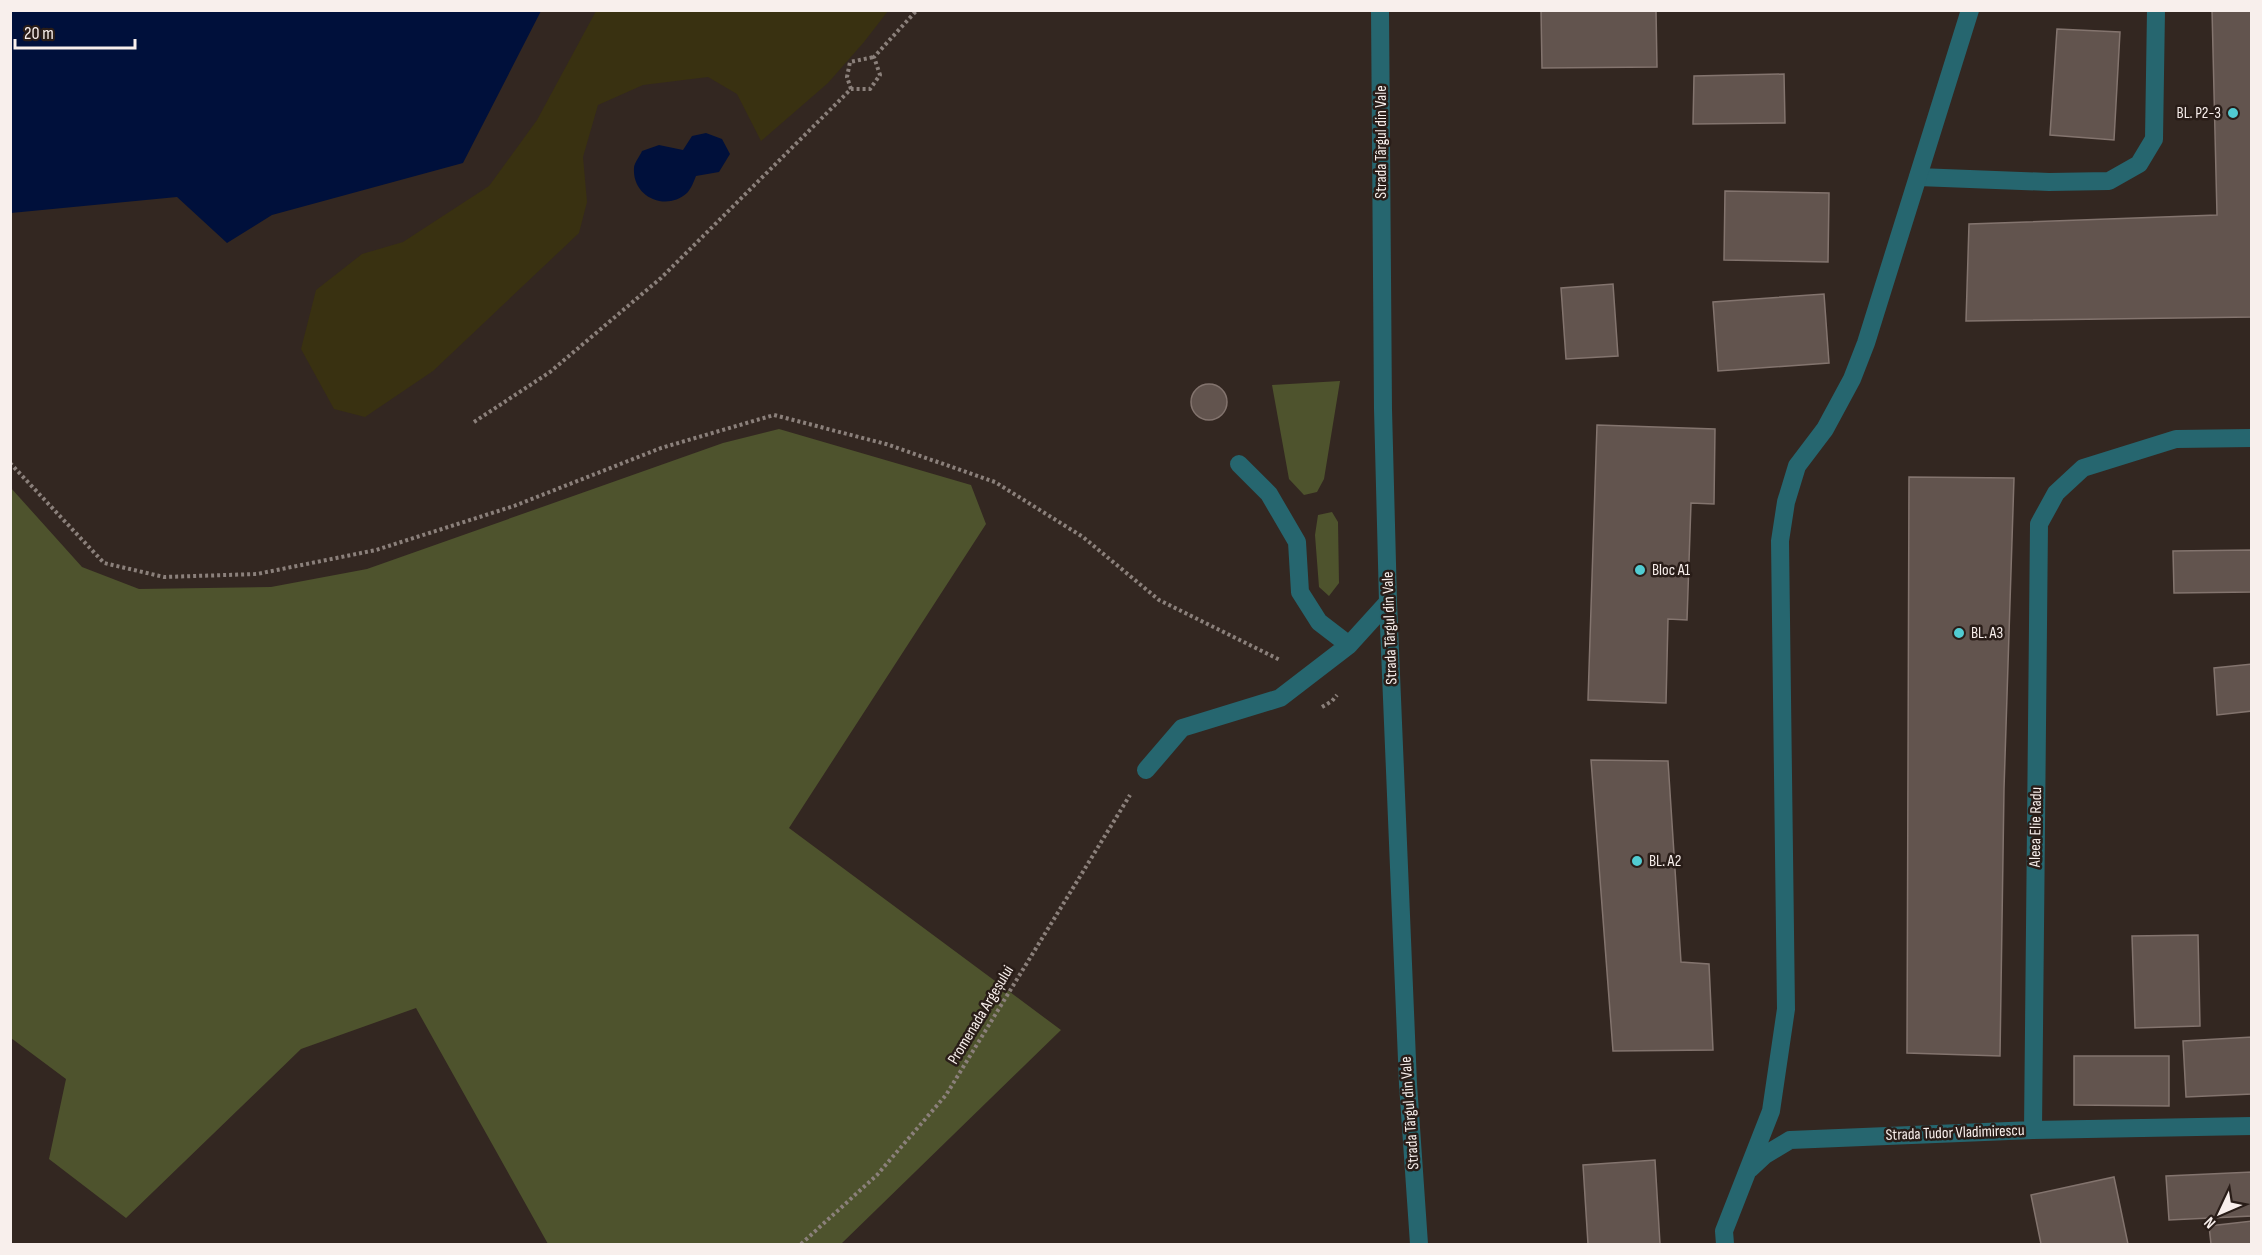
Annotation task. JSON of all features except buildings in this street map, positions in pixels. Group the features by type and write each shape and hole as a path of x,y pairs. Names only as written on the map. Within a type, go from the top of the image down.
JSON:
{"street":[{"name":"Strada Târgul din Vale","path":"1380,10 1383,409 1388,602 1408,1084 1419,1245"},
{"path":"1746,1172 1772,1111 1786,1009 1780,541 1786,502 1797,466 1826,429 1852,379 1874,323 1970,10"},
{"path":"1918,177 2049,182 2109,181 2139,164 2154,139 2156,10"},
{"name":"Aleea Elie Radu","path":"2033,1130 2039,524 2056,493 2083,468 2176,439 2252,438"},
{"path":"1239,464 1269,494 1298,542 1300,592 1318,622 1349,645"},
{"path":"1146,770 1182,728 1280,698 1349,645 1388,602"},
{"name":"Strada Tudor Vladimirescu","path":"1725,1245 1724,1231 1746,1172 1765,1155 1790,1140 2033,1130 2252,1126"}],"path":[{"path":"851,89 847,77 850,62 874,57 917,10"},
{"path":"474,422 550,372 661,278 851,89 870,89 880,75 874,57"},
{"path":"10,463 104,563 164,578 257,574 376,550 514,506 661,448 774,415 886,444 995,482 1083,537 1159,600 1310,675"},
{"path":"1316,710 1332,701 1340,692"},
{"name":"Promenada Argeșului","path":"801,1245 877,1175 946,1095 1146,770"}],"green space":[{"path":"1340,381 1324,479 1317,492 1304,495 1289,479 1272,385"},
{"path":"779,429 971,485 986,524 789,828 1061,1030 841,1244 548,1244 416,1008 301,1049 126,1218 49,1159 66,1079 11,1038 11,488 82,567 139,589 271,587 367,569 723,443"},
{"path":"1332,512 1338,522 1339,583 1329,596 1319,587 1315,535 1318,515"}],"sand":[{"path":"596,11 888,11 828,83 761,141 737,94 708,77 643,85 598,105 583,157 587,202 579,233 433,371 365,417 334,409 301,349 316,290 362,254 403,242 489,186 537,120"}],"water":[{"path":"11,10 541,11 463,163 272,215 227,243 177,197 11,213"},
{"path":"706,133 722,139 730,154 719,172 696,176 687,193 679,199 660,201 644,194 638,187 634,168 642,151 659,145 683,150 692,136"}],"place":[{"name":"BL. P2-3","path":"2233,113"},
{"name":"Bloc A1","path":"1640,570"},
{"name":"BL. A3","path":"1959,633"},
{"name":"BL. A2","path":"1637,861"}]}
